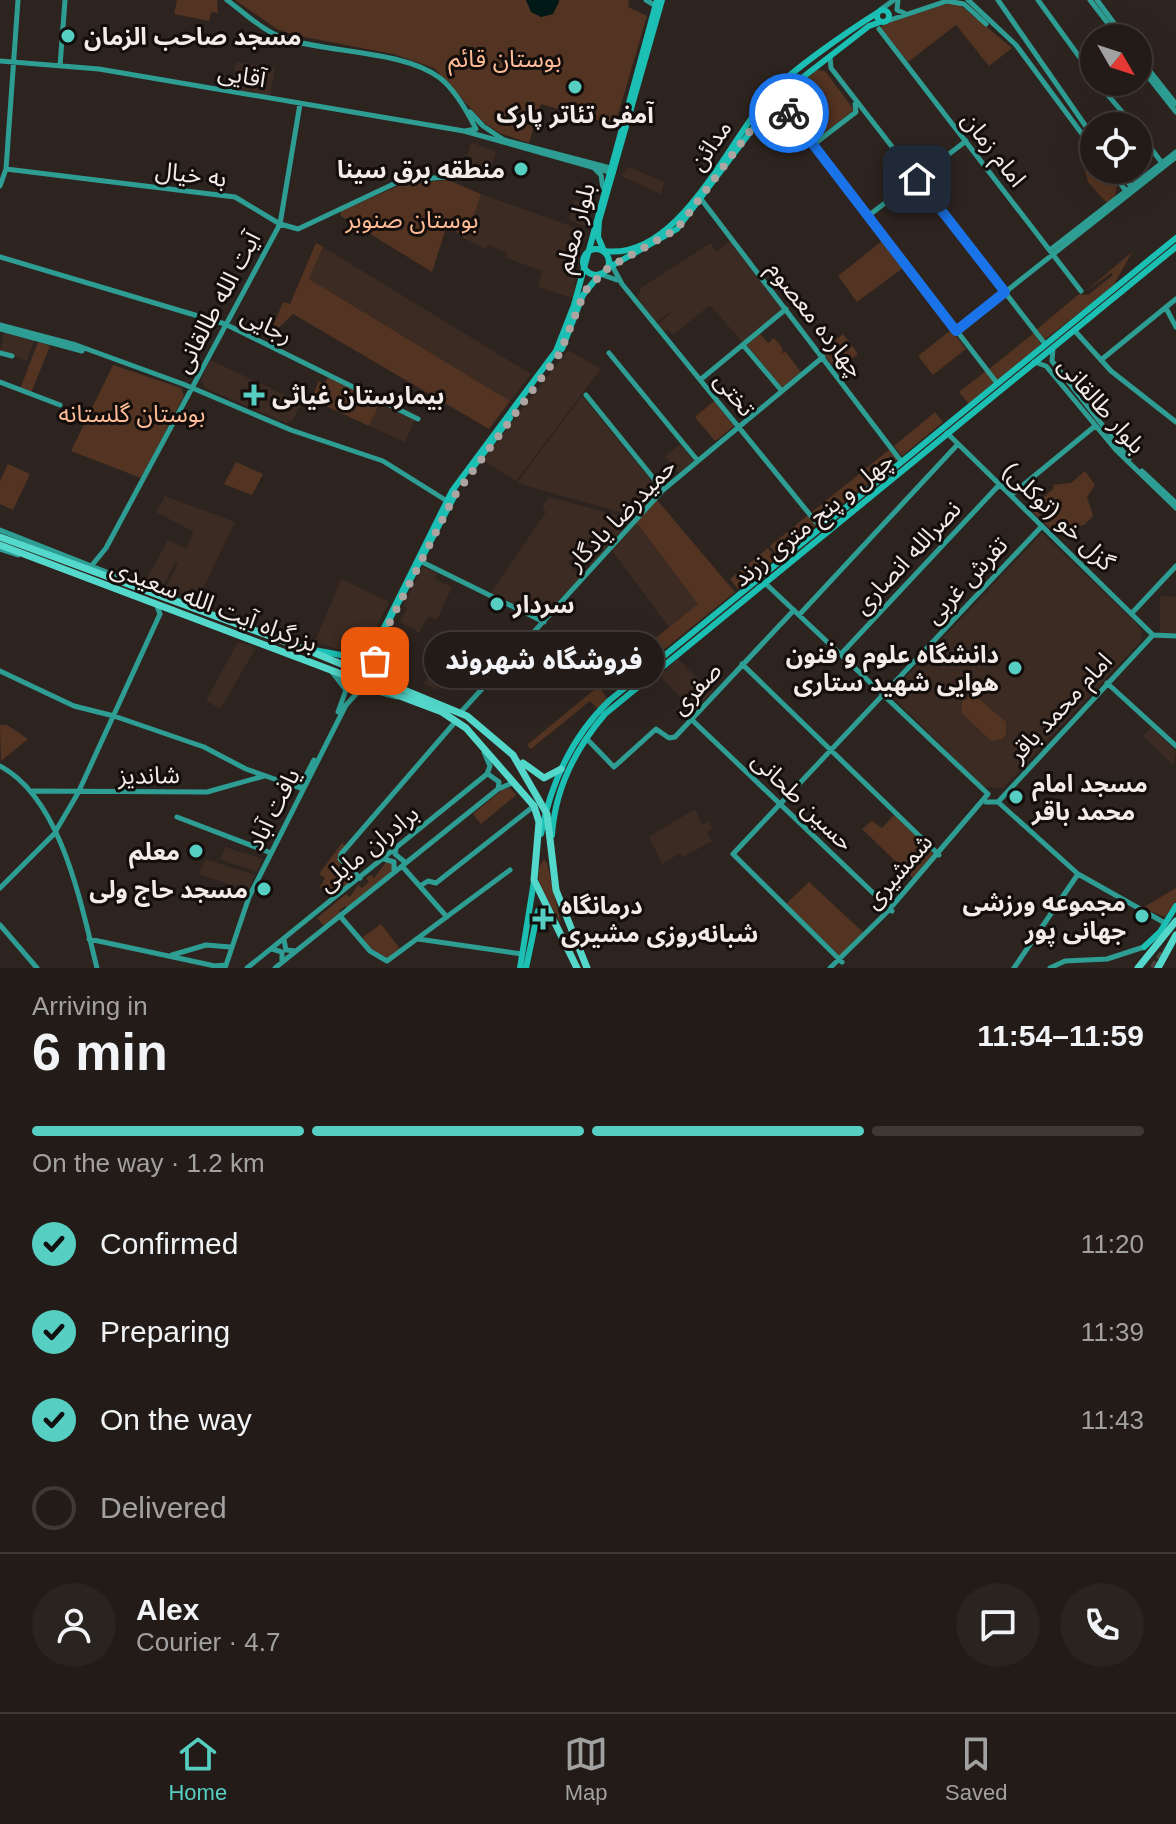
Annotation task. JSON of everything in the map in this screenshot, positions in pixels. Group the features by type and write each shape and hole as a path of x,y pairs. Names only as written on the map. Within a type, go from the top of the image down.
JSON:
{"highway":[{"name":"بزرگراه آیت الله سعیدی","path":"0,537 330,658 393,684 489,735 513,755 545,811 552,869 562,909 587,968"},
{"name":"بزرگراه آیت الله سعیدی","path":"0,547 157,605 163,615 227,632 458,716 534,806"},
{"path":"140,588 166,593"},
{"path":"227,632 238,629 230,620"},
{"path":"258,643 250,634 264,633"},
{"path":"480,745 493,752 497,745 489,735"},
{"path":"513,755 544,778 561,769"},
{"path":"534,806 539,818 534,878 577,968"},
{"path":"534,878 543,857 552,869"},
{"path":"1138,968 1176,921"},
{"path":"1158,968 1176,935"}],"main road":[{"name":"بلوار معلم","path":"371,654 447,501 476,456 556,351 576,297 603,188 659,2"},
{"path":"879,11 889,14 882,24 879,11"},
{"name":"مدائن","path":"604,251 629,251 674,225 771,92 879,11"},
{"name":"مدائن","path":"610,265 674,232 771,103 869,26 882,24"},
{"name":"بلوار معلم","path":"604,251 598,232 610,168"},
{"name":"چهل و پنج متری زرند","path":"775,568 1054,346 1176,238"},
{"name":"چهل و پنج متری زرند","path":"1089,312 1176,247"},
{"path":"592,250 604,251 610,265 600,274 587,271 584,258 592,250"},
{"path":"617,275 620,261"},
{"name":"بلوار معلم","path":"371,654 464,481 563,347 585,291 600,274"},
{"path":"576,297 584,282 585,291"},
{"name":"چهل و پنج متری زرند","path":"539,842 545,811 561,769 580,734 600,709 762,580 820,527 1045,344 1073,326"},
{"name":"چهل و پنج متری زرند","path":"552,869 556,808 565,778 586,738 629,692 746,592"},
{"path":"305,649 357,658 371,654 377,668 393,684"},
{"path":"553,787 557,789 565,778"},
{"path":"523,968 522,954 534,878"},
{"path":"523,968 537,906 533,906 528,919"},
{"path":"1144,947 1176,906"},
{"path":"538,911 552,913"}],"street":[{"path":"0,186 6,169 18,0"},
{"path":"60,66 65,0"},
{"path":"229,0 267,29 290,40 392,59 434,75 444,82 464,108 478,137 486,136 484,127"},
{"path":"646,0 659,2"},
{"path":"896,0 897,10 906,13"},
{"name":"مدائن","path":"879,11 896,0"},
{"path":"970,0 1016,45 1080,131"},
{"path":"998,0 1080,118"},
{"path":"1038,0 1080,58"},
{"path":"1090,0 1108,24"},
{"path":"1097,0 1115,24"},
{"path":"882,24 941,2 960,2 1016,45"},
{"name":"امام زمان","path":"882,24 966,141 1081,291"},
{"path":"813,145 838,128 857,107 828,66 830,56"},
{"name":"آقایی","path":"0,61 99,69 464,131 593,168 610,168"},
{"path":"818,65 828,66 1045,344"},
{"path":"1152,74 1176,104"},
{"path":"1152,82 1176,112"},
{"path":"1109,96 1122,112"},
{"name":"آیت الله طالقانی","path":"93,564 106,548 280,224 300,103"},
{"path":"771,103 782,104 997,383"},
{"path":"464,108 504,140 610,168"},
{"name":"آقایی","path":"464,131 484,127"},
{"path":"868,216 966,141"},
{"path":"1152,150 1162,163"},
{"path":"1152,171 1176,154"},
{"path":"956,331 1176,154"},
{"path":"593,168 601,175 603,188"},
{"name":"به خیال","path":"6,169 235,197 280,224"},
{"path":"280,224 298,229 400,181 445,177 449,173"},
{"path":"1124,184 1130,190"},
{"path":"1127,184 1130,190"},
{"path":"1130,190 1136,184"},
{"name":"چهارده معصوم","path":"701,199 901,461"},
{"name":"رجایی","path":"0,257 225,324 418,419"},
{"name":"تختی","path":"610,265 622,284 820,527"},
{"name":"تختی","path":"600,274 622,284"},
{"path":"1101,360 1176,299"},
{"path":"1166,308 1176,327"},
{"path":"700,380 786,309"},
{"path":"1073,326 1101,360 1176,422"},
{"path":"0,327 82,350 192,388 291,430 383,461 447,501"},
{"path":"743,345 781,390"},
{"name":"بلوار طالقانی","path":"1049,364 1054,346"},
{"path":"0,353 12,356"},
{"path":"609,353 698,461"},
{"name":"حمیدرضا یادگار","path":"360,878 340,859 341,854 458,716 663,490 823,357"},
{"name":"بلوار طالقانی","path":"1034,362 1049,364 1125,457"},
{"name":"بلوار طالقانی","path":"1049,364 1095,426 1176,506"},
{"path":"199,375 205,393"},
{"path":"0,382 60,405"},
{"path":"586,395 663,490"},
{"path":"1011,495 1095,426"},
{"name":"گزل خو (توکلی)","path":"947,433 1153,635"},
{"name":"صفری","path":"586,738 614,767 656,729 672,739 958,444"},
{"name":"نصرالله انصاری","path":"841,654 1000,484"},
{"name":"تفرش غربی","path":"843,959 732,856 1042,526"},
{"name":"بزرگراه آیت الله سعیدی","path":"0,530 166,593 189,606"},
{"path":"106,548 104,562 110,571"},
{"path":"422,562 544,622"},
{"path":"1132,613 1176,566"},
{"path":"762,580 990,794"},
{"path":"114,716 163,615"},
{"path":"1144,644 1148,634 1145,625"},
{"path":"1153,635 1176,636"},
{"name":"امام محمد باقر","path":"990,794 1002,794 1153,635"},
{"path":"0,888 52,836 78,793 140,664"},
{"path":"742,664 938,854"},
{"path":"328,669 346,692 374,692"},
{"path":"328,669 374,692 400,697"},
{"path":"0,671 74,706 114,716 204,747 264,776 303,789"},
{"path":"1107,683 1176,746"},
{"path":"295,786 302,783 346,692"},
{"name":"یافت آباد","path":"223,967 271,853 354,694"},
{"path":"121,706 120,713 125,720"},
{"name":"حسین طحانی","path":"691,719 890,912"},
{"path":"480,745 490,766 487,774 499,782 498,789"},
{"path":"0,766 18,776 33,791 51,827 52,836 71,868 97,968"},
{"name":"برادران مایلی","path":"247,968 487,774"},
{"name":"شاندیز","path":"33,791 78,793 150,789 207,792 264,776"},
{"path":"275,968 498,789 508,782 513,783"},
{"name":"شمشیری","path":"970,817 990,794"},
{"name":"شمشیری","path":"833,968 890,912 990,794"},
{"path":"998,802 1002,794"},
{"path":"986,802 998,802 1078,874 1165,923"},
{"path":"420,886 428,881 436,883 534,806"},
{"path":"177,817 271,853"},
{"path":"396,848 395,854 447,917"},
{"path":"383,859 394,862 394,873"},
{"path":"340,916 370,951 387,961 510,870"},
{"path":"1014,968 1078,874"},
{"path":"0,925 37,968"},
{"path":"287,936 285,949 297,950"},
{"path":"89,939 169,956 206,945 230,947"},
{"path":"417,939 522,954"},
{"path":"1050,968 1065,961 1107,959 1144,947"},
{"path":"271,949 282,952 281,963"},
{"path":"180,955 223,967"}],"shaded area":[{"path":"236,62 275,68 270,96 232,89"},
{"path":"471,142 496,152 490,171 465,164"},
{"path":"629,167 664,182 661,194 621,176"},
{"path":"481,194 587,232 574,274 568,274 576,278 573,298 537,287 543,271 506,258 508,253 488,245 485,249 466,239"},
{"path":"575,200 595,204 586,227 569,220"},
{"path":"730,241 784,310 743,343 710,305 673,335 668,329 664,332 658,324 677,307 656,322 637,297 642,287 711,243 716,252"},
{"path":"323,247 531,374 510,401 309,279"},
{"path":"4,333 35,339 27,361 0,351"},
{"path":"568,350 601,369 516,481 483,460"},
{"name":"بیمارستان غیاثی","path":"210,360 302,403 292,421 286,423 205,388 201,379"},
{"path":"582,396 659,490 634,516 517,483"},
{"path":"380,403 415,420 405,442 369,426"},
{"path":"680,444 694,461 679,473 665,457"},
{"path":"165,496 235,522 198,599 166,587 178,564 175,562 163,586 146,580 168,540 186,549 194,532 156,512"},
{"path":"549,497 628,518 629,523 590,566 577,554 568,563 582,576 543,620 490,594 546,512 542,507"},
{"path":"636,522 699,604 670,628 611,549"},
{"name":"دانشگاه علوم و فنون هوایی شهید ستاری","path":"1042,533 1138,625 1142,631 1141,641 1003,788 983,787 890,694"},
{"path":"422,567 438,573 435,579 452,587 437,620 428,616 419,633 400,622 407,608 403,606"},
{"path":"341,579 389,602 367,646 359,654 311,642 317,637"},
{"path":"1160,596 1176,597 1176,633 1160,633"},
{"path":"238,642 256,648 220,709 206,700"},
{"path":"447,644 463,653 438,690 424,684"},
{"path":"678,659 712,692 693,711 659,675"},
{"path":"1151,727 1176,751 1173,765 1143,736"},
{"path":"695,809 702,824 709,821 712,829 707,832 712,841 683,857 680,853 662,864 649,837"},
{"path":"225,847 262,859 257,872 220,859"},
{"path":"205,859 255,875 248,891 199,874"}],"green space":[{"path":"177,0 217,0 218,13 211,12 209,21 174,14"},
{"name":"بوستان قائم","path":"235,0 629,0 628,7 647,16 615,125 541,104 529,143 500,133 484,123 434,68 393,54 294,35 277,29"},
{"path":"950,3 960,5 1012,48 989,66 956,25 908,62 881,28 883,24"},
{"path":"817,70 825,71 854,110 814,141 781,97"},
{"name":"بوستان صنوبر","path":"448,180 481,194 466,239 447,225 432,272 341,216 341,211 403,184"},
{"path":"1090,184 1116,184 1115,196 1107,203"},
{"path":"882,241 903,268 857,302 838,276"},
{"path":"316,243 323,247 309,279 510,401 489,429 293,314 268,338 283,302 290,304"},
{"path":"1132,252 1112,288 1044,340 1036,330 1079,294 1088,295 1113,275 1111,273 1085,292"},
{"path":"951,330 966,349 933,375 918,356"},
{"path":"1034,333 1041,345 998,381 989,369"},
{"path":"760,334 768,343 774,338 783,349 781,354 785,351 801,372 782,388 747,345"},
{"path":"843,334 858,354 837,371 821,351"},
{"path":"38,342 50,346 31,393 20,389"},
{"name":"بوستان گلستانه","path":"113,365 181,388 184,396 141,478 71,451"},
{"path":"986,371 995,382 969,404 959,392"},
{"path":"328,377 380,403 369,426 311,399 319,381 324,384"},
{"path":"714,401 734,426 715,441 695,417"},
{"path":"935,412 943,422 902,456 894,446"},
{"path":"890,449 899,458 820,522 812,512"},
{"path":"236,462 263,474 252,495 224,484"},
{"path":"8,464 30,474 13,510 0,504 0,481"},
{"path":"1085,471 1095,485 1087,497 1093,516 1084,525 1052,530 1030,510 1054,488 1053,485 1071,483"},
{"path":"657,500 735,592 646,664 637,653 698,604 636,522"},
{"path":"808,515 816,525 778,556 770,546"},
{"path":"768,548 776,558 738,589 730,579"},
{"path":"599,686 608,700 598,709 590,701 531,749 527,745"},
{"path":"973,694 1006,722 1006,734 1002,739 991,741 962,713 962,701"},
{"path":"0,725 7,725 28,739 1,761"},
{"path":"510,788 516,795 481,824 473,814 503,789"},
{"path":"894,815 935,855 914,879 862,829 872,821 882,828"},
{"path":"342,843 346,846 337,858 357,877 331,898 320,887 325,878 319,874"},
{"path":"544,859 561,923 539,883 538,875"},
{"path":"388,860 395,869 348,909 345,906 339,911 342,914 325,927 317,918 346,894 350,897 358,885 362,888 369,882 366,878 371,875 374,878"},
{"path":"809,882 864,933 840,956 786,904"},
{"path":"1176,888 1176,902 1165,917 1142,908"},
{"path":"381,924 401,950 389,959 367,946 363,937"}],"water":[{"path":"526,0 559,2 553,14 541,17 531,12"}],"tunnel":[{"path":"1153,968 1165,950"}],"way so far":[{"path":"375,661 373,655 455,495 560,353 583,295 593,281 608,268 677,229 771,103 782,104 789,113"}],"place":[{"name":"مسجد صاحب الزمان","path":"68,36"},
{"name":"آمفی تئاتر پارک","path":"575,87"},
{"name":"منطقه برق سینا","path":"521,169"},
{"name":"بیمارستان غیاثی","path":"254,395"},
{"name":"سردار","path":"497,604"},
{"name":"فروشگاه شهروند","path":"375,661"},
{"name":"دانشگاه علوم و فنون هوایی شهید ستاری","path":"1015,668"},
{"name":"مسجد امام محمد باقر","path":"1016,797"},
{"name":"معلم","path":"196,851"},
{"name":"مسجد حاج ولی","path":"264,889"},
{"name":"مجموعه ورزشی جهانی پور","path":"1142,916"},
{"name":"درمانگاه شبانه‌روزی مشیری","path":"543,919"}],"route":[{"path":"789,113 956,331 1005,292 917,179"}]}
